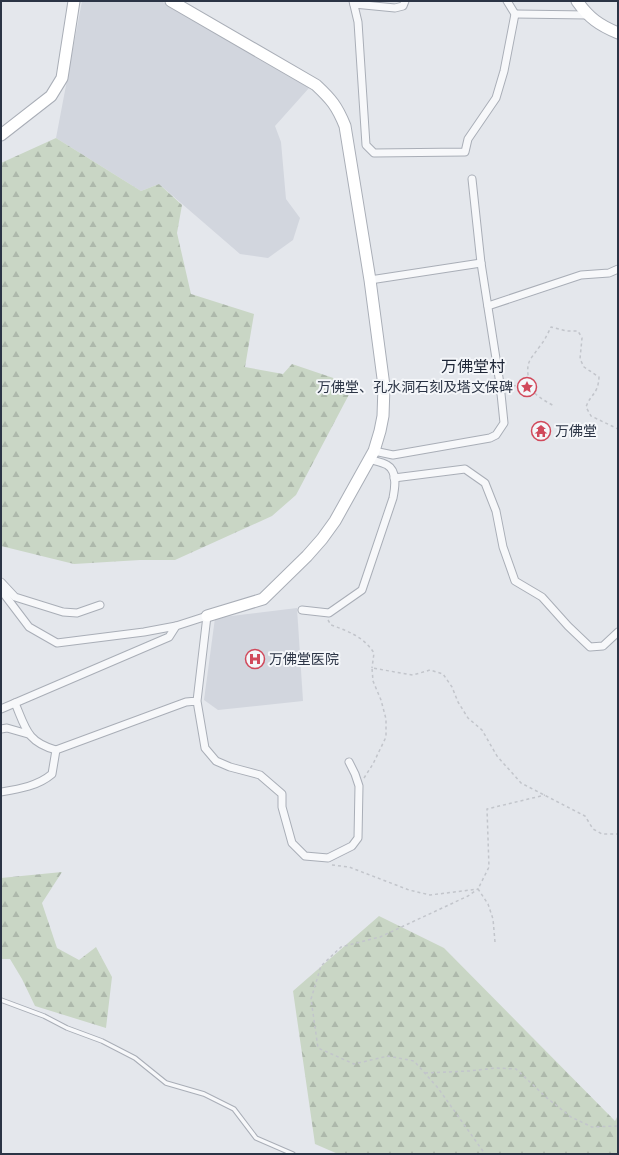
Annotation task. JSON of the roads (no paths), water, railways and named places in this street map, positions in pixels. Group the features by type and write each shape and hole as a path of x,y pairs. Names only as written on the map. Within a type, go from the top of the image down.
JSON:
{"street":[{"path":"1,136 51,96 62,78 74,1"},
{"path":"1,590 28,627 57,643 144,632 176,626 262,599 307,556 322,539 335,520 371,455 383,416 384,386 370,280 345,126 338,109 328,96 316,85 171,1"},
{"path":"405,1 403,6 395,8 354,2 358,22 366,145 374,152 465,152 468,140 496,98 504,71 515,14 507,1"},
{"path":"577,1 588,15 602,26 618,32"},
{"path":"515,14 588,15"},
{"path":"371,455 393,455 490,438 496,434 504,423 481,263 472,179"},
{"path":"370,280 481,263"},
{"path":"488,306 581,275 609,274 618,269"},
{"path":"302,610 330,613 362,590 395,489 393,472 388,466 371,455"},
{"path":"394,478 465,469 485,483 496,511 503,547 515,582 542,598 590,647 603,646 618,632"},
{"path":"1,582 16,597 63,612 77,613 100,605"},
{"path":"207,616 197,701 205,748 216,761 230,767 260,775 282,794 282,807 292,843 305,856 328,858 352,846 358,838 359,786 349,762"},
{"path":"1,709 169,638 176,626"},
{"path":"1,729 7,728 28,734 43,746 56,750 186,702 197,701"},
{"path":"16,703 28,734"},
{"path":"1,792 27,787 44,780 52,774 56,750"}],"lane":[{"path":"1,1000 44,1016 67,1028 109,1045 135,1058 166,1084 204,1094 234,1109 256,1138 293,1154"}],"place":[{"name":"万佛堂、孔水洞石刻及塔文保碑","path":"527,387"},
{"name":"万佛堂","path":"541,431"},
{"name":"万佛堂医院","path":"255,659"}],"district":[{"name":"万佛堂村","path":"473,366"}]}
